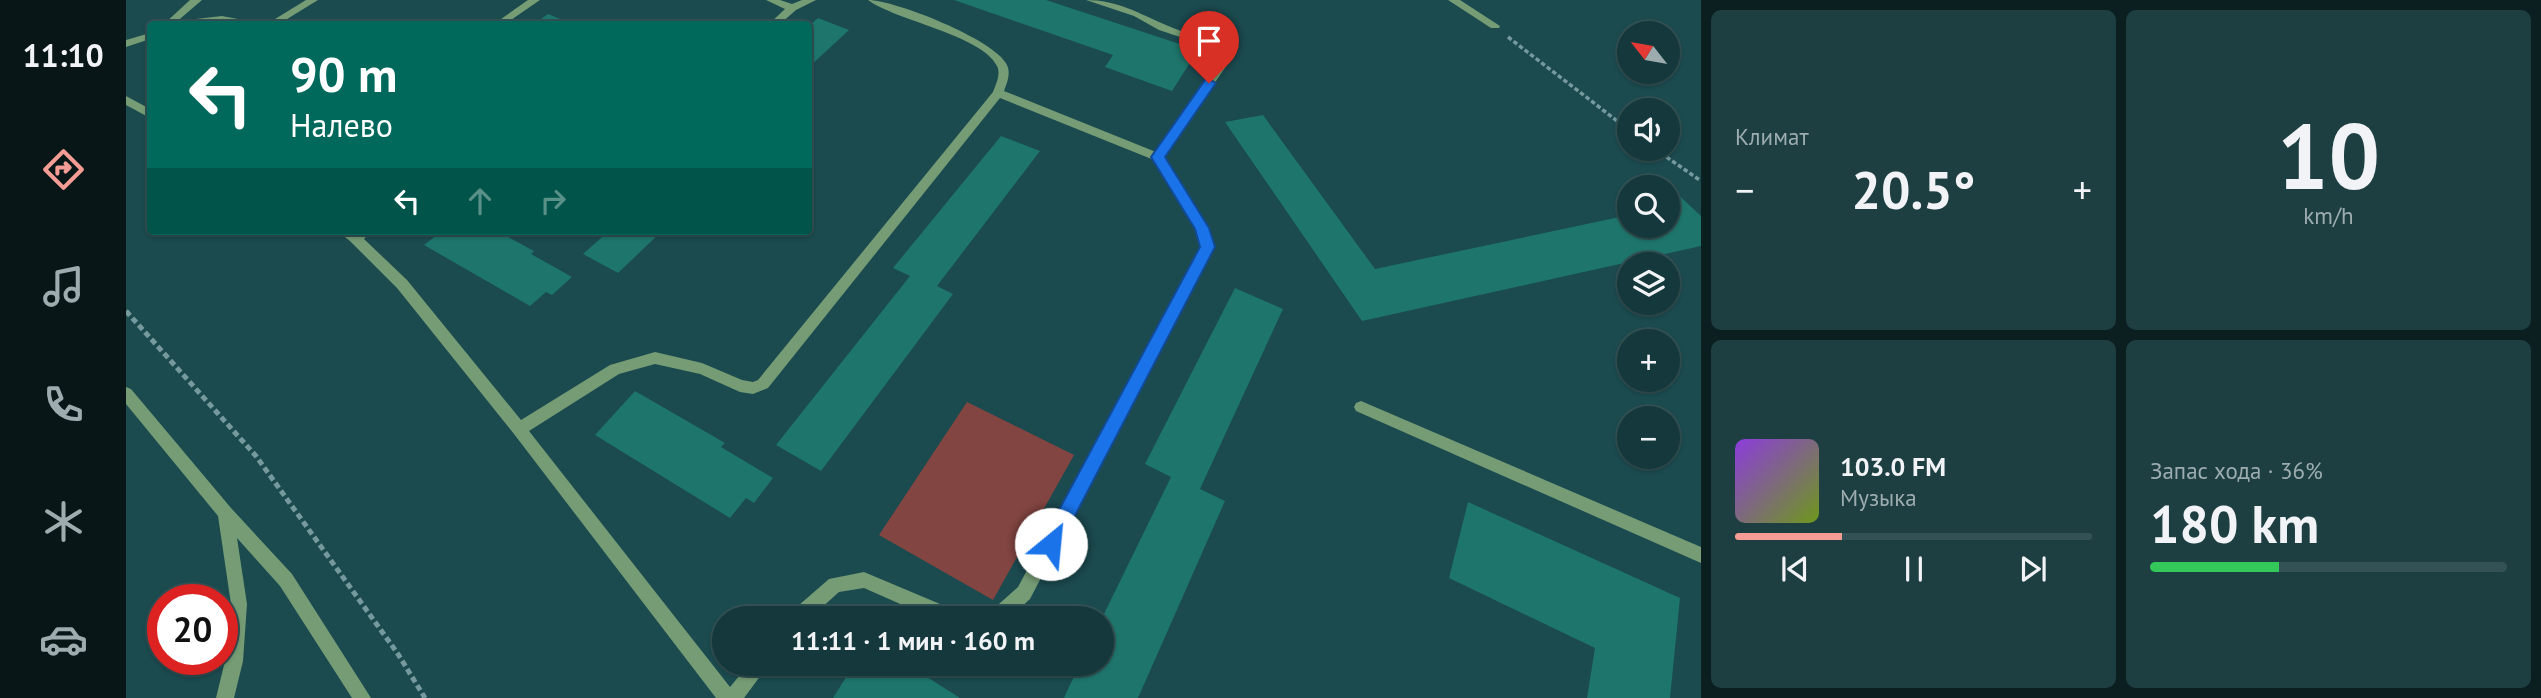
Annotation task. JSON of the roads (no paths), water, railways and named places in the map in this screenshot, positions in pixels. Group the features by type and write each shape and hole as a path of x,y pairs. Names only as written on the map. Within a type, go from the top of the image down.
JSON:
{"street":[{"path":"172,21 197,0"},
{"path":"277,21 313,0"},
{"path":"504,21 535,0"},
{"path":"771,0 792,8"},
{"path":"777,21 792,8 811,0"},
{"path":"519,429 615,369 655,358 702,369 740,386 753,388 763,384 998,93 1004,78 1001,62 983,46 873,0"},
{"path":"1091,0 1111,3 1163,28 1205,42 1219,51 1222,58 1222,65 1158,157"},
{"path":"1453,0 1495,26"},
{"path":"205,21 221,18 235,21"},
{"path":"126,44 147,37"},
{"path":"998,93 1158,157 1202,228 1207,247 1024,593 1009,606"},
{"path":"126,100 147,112"},
{"path":"356,235 402,285 519,429 727,698"},
{"path":"126,393 225,513 286,580 362,698"},
{"path":"1361,407 1701,555"},
{"path":"225,513 239,604 234,661 225,698"},
{"path":"810,606 835,584 864,580 925,606"},
{"path":"733,698 751,676"}]}
